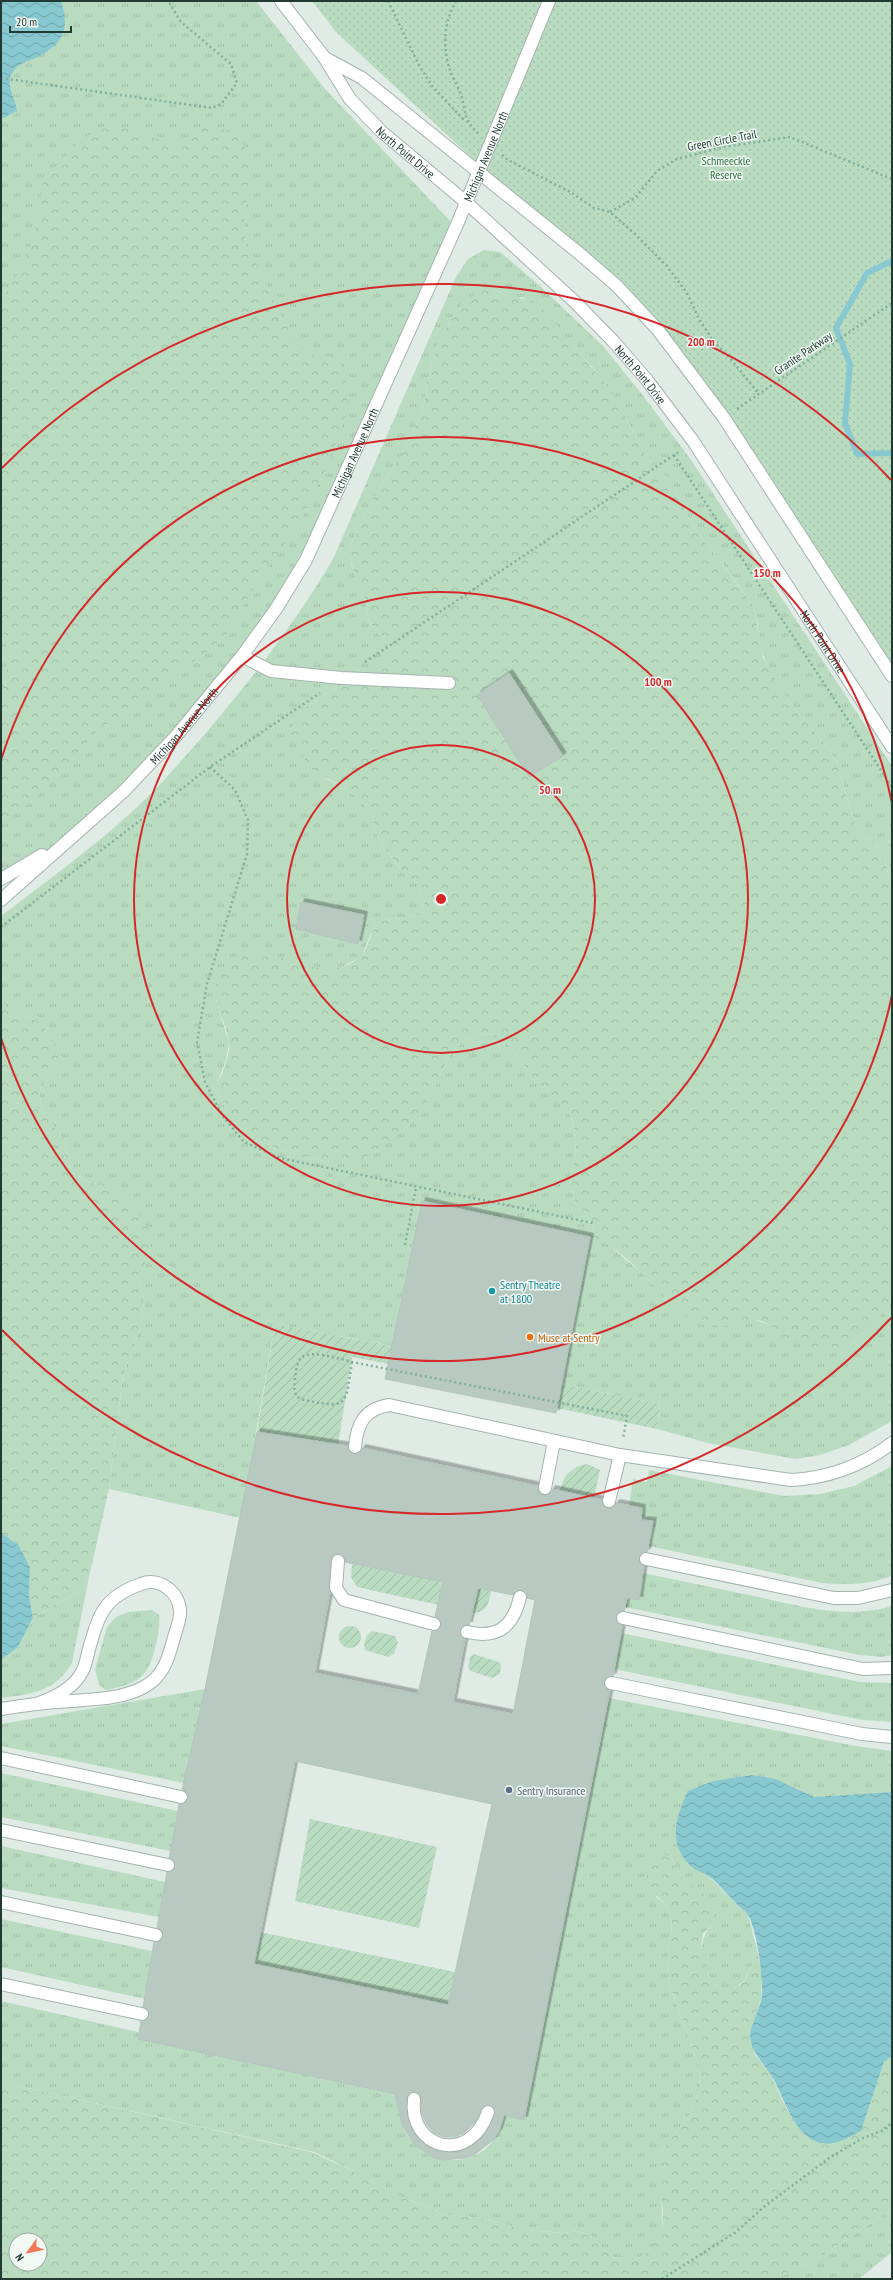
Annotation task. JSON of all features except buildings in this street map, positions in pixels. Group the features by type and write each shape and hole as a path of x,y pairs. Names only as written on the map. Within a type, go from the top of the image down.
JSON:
{"street":[{"name":"North Point Drive","path":"281,1 324,57 350,99 382,132 467,203 575,302 614,342 657,392 693,441 892,747"},
{"name":"Michigan Avenue North","path":"64,842 124,790 176,736 242,656 276,609 306,560 467,203 549,1"},
{"name":"North Point Drive","path":"324,57 362,78 580,254 617,286 658,330 724,418 892,676"},
{"path":"242,656 271,671 342,678 449,683"},
{"path":"1,879 64,842"},
{"path":"1,900 64,842"},
{"path":"355,1447 357,1433 362,1419 374,1409 388,1405 620,1455 791,1480 812,1478 839,1471 862,1462 892,1443"},
{"path":"545,1488 554,1440"},
{"path":"609,1501 620,1455"},
{"path":"646,1559 834,1598 858,1598 892,1590"},
{"path":"338,1561 335,1580 336,1588 344,1600 434,1624"},
{"path":"1,1709 36,1704 115,1697 131,1693 153,1682 165,1666 180,1617 178,1603 173,1594 166,1586 151,1582 142,1583 116,1597 104,1607 97,1620 85,1663 77,1680 52,1698 36,1704"},
{"path":"467,1632 487,1635 503,1628 515,1614 520,1597"},
{"path":"623,1618 863,1669 892,1668"},
{"path":"611,1683 862,1734 892,1737"},
{"path":"1,1758 180,1797"},
{"path":"1,1830 168,1865"},
{"path":"1,1902 156,1935"},
{"path":"1,1984 142,2014"},
{"path":"414,2099 415,2116 420,2128 429,2139 439,2144 452,2146 473,2138 480,2130 488,2112"}],"path":[{"path":"1,78 17,79 179,105 212,108 222,104 237,83 231,64 181,22 168,1"},
{"path":"388,1 419,65 432,86 468,125 463,111 462,98 448,61 446,38 449,12 456,1"},
{"name":"Green Circle Trail","path":"610,212 635,198 657,171 677,159 724,147 790,137 892,179"},
{"path":"508,160 546,179 594,208 610,212 635,234 666,266 687,293 699,319 714,342 729,357 758,394"},
{"name":"Granite Parkway","path":"724,418 892,303"},
{"path":"674,455 892,787"},
{"path":"210,767 235,790 248,820 247,854 201,1010 197,1042 204,1082 222,1115 244,1142 280,1158 593,1223"},
{"path":"406,1245 416,1187"},
{"path":"352,1362 347,1397 341,1404 330,1405 300,1399 297,1396 294,1388 298,1362 305,1356 313,1354 627,1416 620,1455"},
{"path":"662,2279 736,2232 765,2206 832,2156 863,2138 882,2131 892,2123"}],"green space":[{"path":"1,1 256,1 326,90 456,227 306,560 204,703 64,842 1,879"},
{"name":"Schmeeckle Reserve","path":"312,1 892,1 892,676 658,330 336,32"},
{"path":"109,123 146,136 176,144 206,126 241,133 251,169 244,221 247,245 293,339 314,357 335,356 345,372 348,406 339,438 303,517 259,579 225,637 131,710 99,729 34,799 1,826 1,697 9,655 1,624 1,301 14,281 34,239 43,180 78,142"},
{"path":"484,250 500,252 539,285 603,346 645,398 691,460 892,766 892,883 889,879 885,857 876,844 864,836 856,827 836,761 823,742 791,704 768,668 759,642 758,625 755,613 743,591 702,538 686,513 672,482 647,459 625,416 595,370 566,337 523,297 513,299 494,289 463,303 443,333 436,348 427,383 423,410 401,456 376,493 349,548 351,563 357,582 364,595 369,621 390,649 384,663 325,694 308,706 325,778 347,790 363,803 372,816 377,835 399,868 417,883 425,902 422,908 411,917 387,920 375,924 361,957 338,969 314,969 295,963 216,1000 229,1043 226,1060 216,1086 225,1108 239,1127 255,1140 277,1149 323,1161 404,1130 426,1104 452,1051 465,1040 482,1034 496,1035 507,1043 531,1075 564,1104 572,1119 576,1139 575,1160 570,1179 575,1203 586,1213 594,1229 590,1237 422,1201 392,1346 275,1324 241,1518 109,1489 123,1376 139,1330 144,1303 139,1280 151,1249 105,1187 86,1181 71,1170 65,1142 42,1110 39,1091 47,1080 36,1020 13,1011 1,1002 1,916 87,850 136,808 168,776 198,742 270,654 333,559 456,277 468,259"},
{"path":"494,289 505,295 537,302 612,391 647,459 672,482 686,513 702,538 744,593 755,613 763,657 791,704 823,742 836,761 856,827 864,836 876,844 885,857 889,879 892,883 892,1300 871,1326 841,1353 819,1350 799,1344 792,1341 769,1325 757,1320 730,1326 705,1326 693,1320 668,1300 617,1251 604,1242 590,1237 594,1229 586,1213 575,1203 570,1179 575,1160 576,1139 572,1119 563,1105 548,1095 507,1043 496,1035 482,1034 465,1040 452,1051 426,1104 404,1130 365,1158 323,1161 277,1149 255,1140 239,1127 225,1108 216,1086 227,1060 229,1048 227,1033 216,996 218,977 223,968 237,956 252,952 269,954 324,969 342,967 362,955 367,947 375,924 387,920 411,917 422,908 425,902 417,883 399,868 377,835 372,816 363,803 347,790 310,768 291,735 294,720 308,706 325,694 383,663 390,649 369,621 364,595 357,582 351,562 349,548 376,493 401,456 423,410 427,383 436,348 443,333 463,303 475,294 485,290"},
{"path":"1,1002 14,1011 36,1020 49,1033 59,1052 57,1065 39,1091 42,1110 65,1142 71,1170 86,1181 105,1187 132,1203 148,1229 151,1249 139,1280 144,1303 139,1330 123,1376 109,1489 89,1577 80,1591 33,1618 29,1596 30,1567 19,1546 1,1532"},
{"path":"590,1237 603,1240 649,1279 668,1300 756,1320 770,1325 786,1337 841,1353 871,1326 892,1300 892,1421 849,1445 820,1455 795,1459 708,1443 657,1429 660,1404 561,1384"},
{"path":"275,1324 392,1346 389,1364 352,1357 338,1445 257,1432"},
{"path":"561,1384 660,1404 657,1429 557,1408"},
{"path":"587,1464 600,1470 594,1498 560,1491 563,1480 572,1470 581,1465"},
{"path":"892,1466 892,1576 866,1583 822,1583 649,1546 653,1522 641,1520 642,1509 629,1506 633,1479 647,1482 649,1470 784,1496 820,1494 854,1486"},
{"path":"352,1564 491,1591 485,1608 475,1613 357,1587 351,1577"},
{"path":"643,1573 823,1610 857,1612 892,1606 892,1655 881,1657 860,1655 625,1607 627,1598 639,1600"},
{"path":"89,1577 72,1663 65,1673 50,1686 42,1690 23,1695 1,1698 1,1660 18,1647 33,1618 80,1591"},
{"path":"152,1610 159,1615 159,1629 156,1647 147,1670 143,1675 130,1683 106,1690 99,1685 95,1669 107,1627 116,1617 128,1612"},
{"path":"350,1626 358,1629 361,1637 358,1645 350,1648 342,1645 339,1637 342,1629"},
{"path":"372,1631 395,1636 398,1642 394,1654 388,1657 365,1650 364,1644 367,1635"},
{"path":"621,1633 860,1682 892,1683 892,1722 862,1720 614,1669"},
{"path":"473,1654 499,1662 501,1664 500,1674 492,1678 471,1671 468,1668 470,1657"},
{"path":"205,1689 184,1783 1,1746 1,1724"},
{"path":"609,1698 856,1746 892,1751 892,1792 814,1797 796,1788 727,1780 713,1781 688,1792 691,1866 708,1876 748,1915 758,1953 744,1981 732,1990 717,1988 704,1965 702,1957 703,1941 711,1926 694,1888 684,1880 671,1857 656,1897 665,1904 671,1915 672,1930 668,1952 669,1983 700,2069 699,2092 688,2117 661,2152 662,2233 648,2252 633,2261 622,2263 606,2252 591,2236 579,2231 563,2233 526,2230 484,2219 443,2214 399,2196 314,2152 1,2082 1,2001 138,2032 138,2039 398,2095 401,2121 411,2140 426,2153 445,2159 464,2159 482,2152 495,2137 503,2115 524,2120"},
{"path":"1,1773 178,1811 170,1851 1,1817"},
{"path":"310,1819 437,1847 419,1928 295,1901"},
{"path":"1,1846 165,1882 159,1917 1,1888"},
{"path":"663,1853 671,1857 684,1880 707,1896 715,1912 711,1926 703,1934 701,1946 708,1975 717,1988 733,1989 744,1982 758,1953 762,1974 761,1999 750,2034 755,2055 770,2073 787,2110 799,2127 814,2140 861,2131 884,2062 892,2056 892,2209 818,2258 775,2279 1,2279 1,2082 311,2152 353,2171 399,2196 443,2214 484,2219 526,2230 563,2233 579,2231 591,2236 606,2252 622,2262 633,2261 648,2252 662,2230 663,2211 658,2172 661,2152 688,2117 699,2092 700,2069 669,1983 668,1952 672,1930 671,1915 665,1904 649,1889 646,1871 652,1860"},
{"path":"1,1919 152,1951 145,1999 1,1967"},
{"path":"260,1932 455,1972 448,2005 254,1964"},
{"path":"892,2209 892,2252 859,2279 775,2279 818,2258"}],"water":[{"path":"1,1 61,1 64,11 65,27 59,40 47,52 27,61 14,70 10,78 10,87 17,111 1,119"},
{"path":"1,1532 19,1546 30,1567 29,1596 33,1618 18,1647 1,1660"},
{"path":"752,1775 776,1779 814,1797 892,1792 892,2056 884,2062 861,2131 833,2143 821,2143 811,2139 802,2132 789,2111 774,2080 753,2048 750,2035 761,2001 762,1982 757,1944 748,1915 714,1880 691,1866 683,1857 676,1839 677,1820 688,1791 713,1781"}],"waterway":[{"path":"892,261 867,273 836,328 850,364 845,423 857,454 892,453"}],"tunnel":[{"path":"338,1561 355,1447"},
{"path":"520,1597 545,1488"},
{"path":"191,2024 290,1509 300,1493 307,1490 322,1489 348,1494"},
{"path":"142,2014 492,2087 609,1501"},
{"path":"434,1624 467,1632"},
{"path":"488,2112 492,2087"}],"place":[{"name":"Sentry Theatre at 1800","path":"492,1291"},
{"name":"Muse at Sentry","path":"530,1337"},
{"name":"Sentry Insurance","path":"509,1790"}]}
